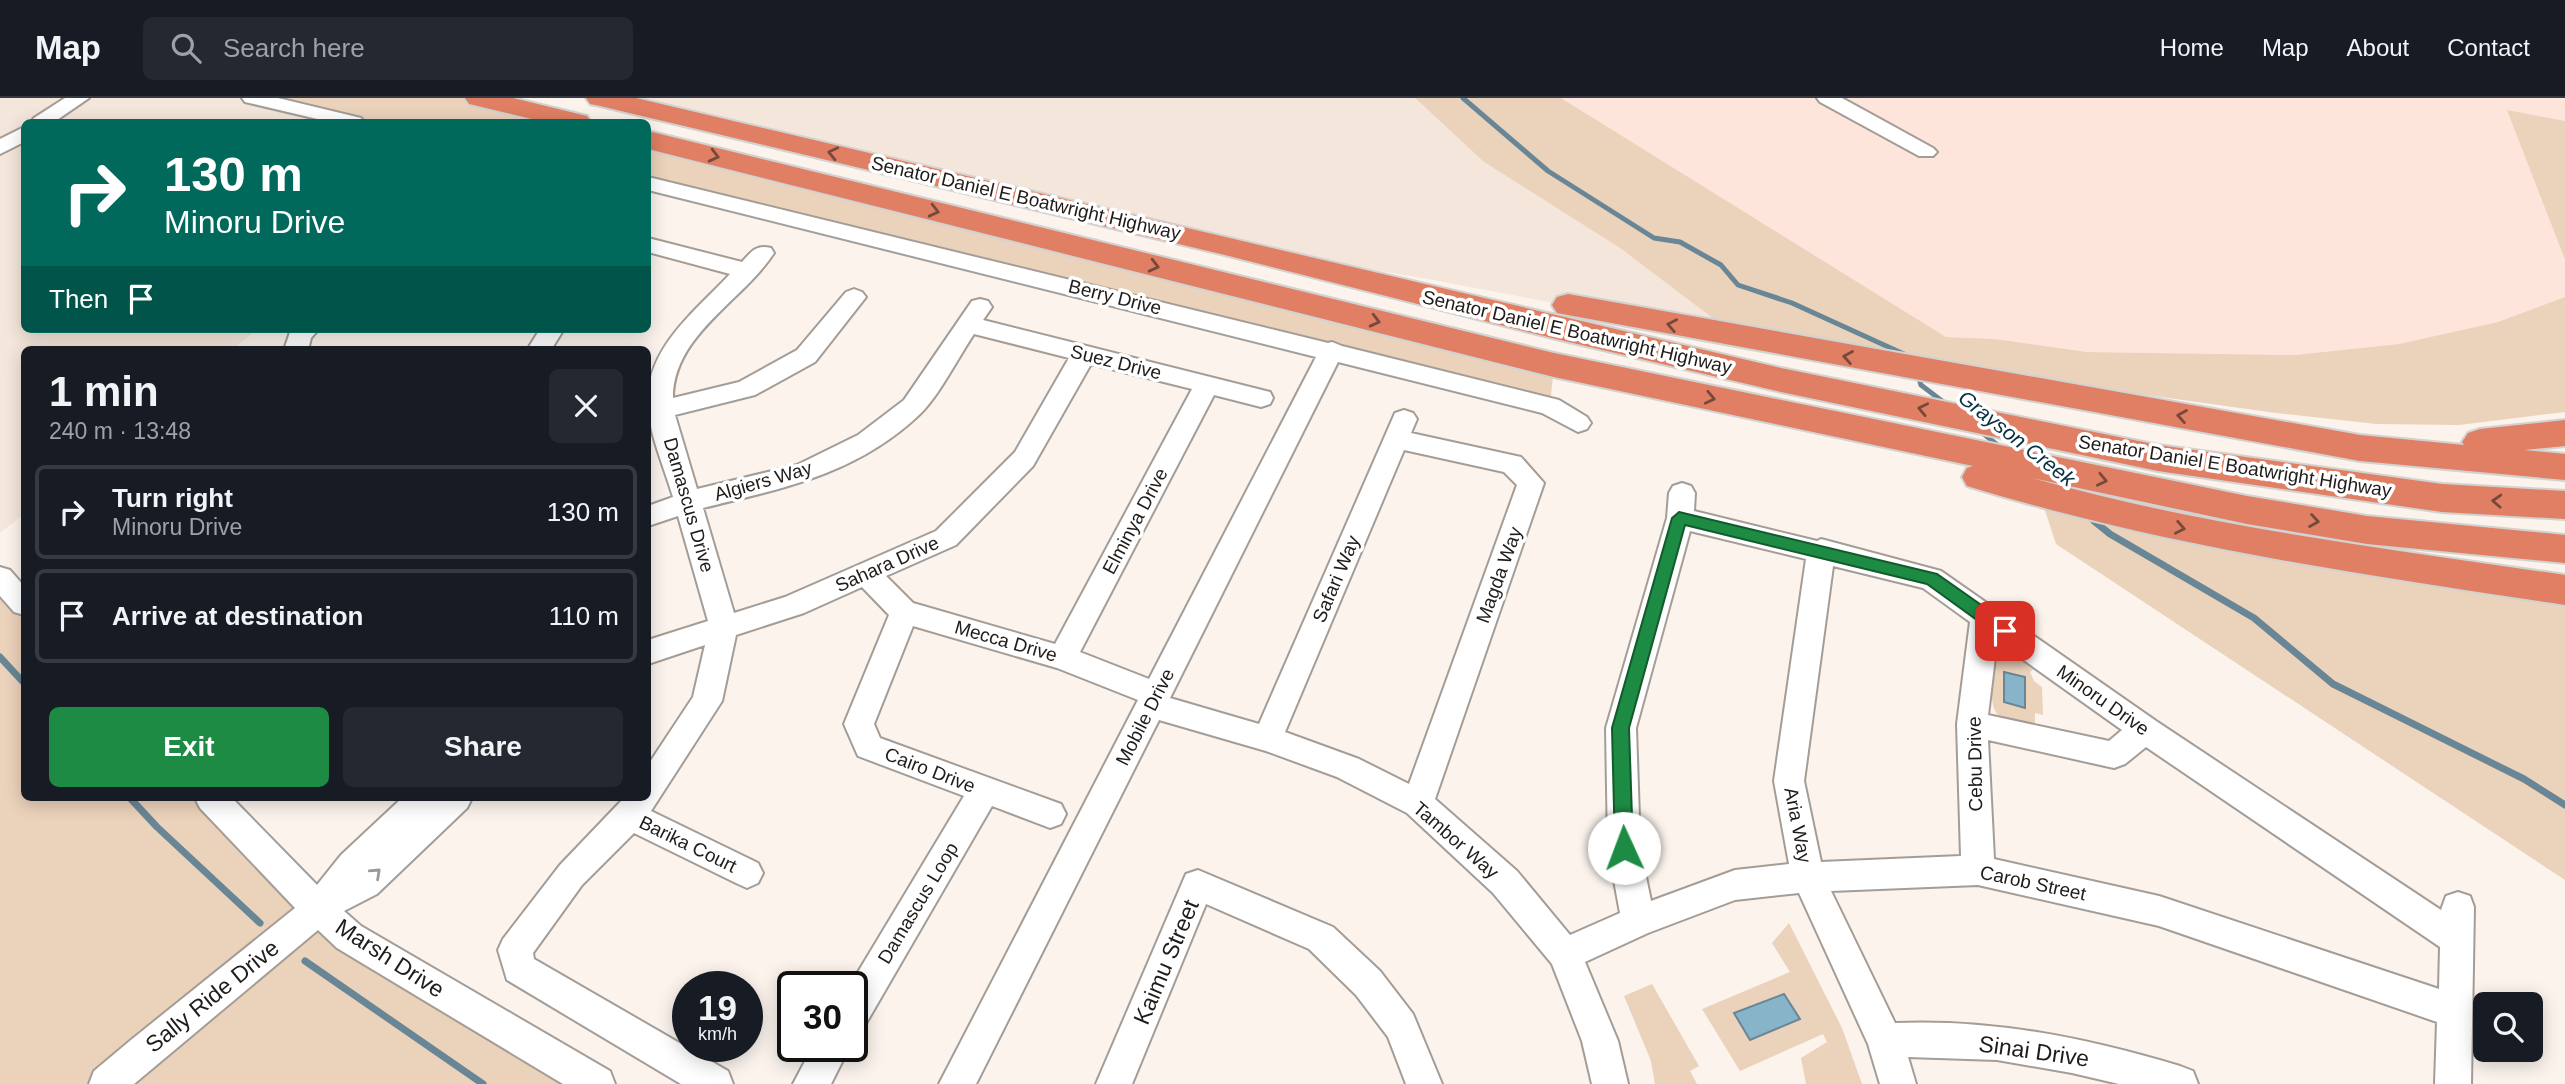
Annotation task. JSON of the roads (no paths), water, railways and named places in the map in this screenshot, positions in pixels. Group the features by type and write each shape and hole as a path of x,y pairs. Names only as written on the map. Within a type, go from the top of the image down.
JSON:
{"highway":[{"path":"479,98 565,119"},
{"name":"Senator Daniel E Boatwright Highway","path":"600,98 1225,245 1552,327 1781,380 2158,458 2442,498 2565,505"},
{"name":"Senator Daniel E Boatwright Highway","path":"651,141 1554,365 2247,510 2367,530 2565,549"},
{"path":"1225,245 1428,279 1739,338 2360,448 2565,467"},
{"path":"2238,426 2388,440 2462,443 2526,439 2565,433"},
{"path":"1892,436 1971,474 2129,518 2319,554 2565,590"},
{"path":"2319,554 2565,576"}],"street":[{"path":"46,119 79,98"},
{"path":"252,98 341,119"},
{"path":"1827,98 1926,152"},
{"name":"Berry Drive","path":"651,185 1550,405 1578,424"},
{"name":"Damascus Drive","path":"651,245 755,262 675,347 661,378 661,410 690,501 724,626"},
{"path":"661,410 746,389 806,356 854,297"},
{"name":"Suez Drive","path":"975,316 1084,354 1261,398"},
{"name":"Algiers Way","path":"651,515 690,501 804,473 867,442 912,406 975,316"},
{"name":"Mobile Drive","path":"957,1084 1332,350"},
{"name":"Sahara Drive","path":"651,651 794,605 946,538 1024,459 1084,354"},
{"name":"Elminya Drive","path":"1062,657 1207,385"},
{"name":"Safari Way","path":"1267,739 1400,429"},
{"name":"Magda Way","path":"1400,429 1512,464 1531,484 1418,803"},
{"name":"Minoru Drive","path":"1638,921 1624,848 1621,728 1681,505 1821,550 1931,579 2145,730 2458,923 2455,1011"},
{"name":"Aria Way","path":"1821,550 1789,781 1808,877 1885,1041 1898,1084"},
{"name":"Mecca Drive","path":"867,574 904,612 1062,657 1154,699"},
{"path":"0,578 21,601"},
{"name":"Cairo Drive","path":"904,612 859,724 869,747 984,792 1050,814"},
{"name":"Cebu Drive","path":"1978,870 1972,724 1985,617"},
{"path":"651,785 707,701 724,626"},
{"name":"Tambor Way","path":"1154,699 1348,768 1418,803 1505,882 1564,954 1600,1041 1610,1084"},
{"path":"1972,724 2114,755 2145,730"},
{"name":"Damascus Loop","path":"868,988 984,792"},
{"name":"Marsh Drive","path":"214,801 318,909 349,937 597,1084"},
{"path":"318,909 352,865 420,801"},
{"path":"318,909 365,883 453,801"},
{"path":"640,801 570,875 514,950 519,969 715,1084"},
{"name":"Barika Court","path":"640,801 747,873"},
{"name":"Carob Street","path":"1564,954 1638,921 1735,885 1808,877 1978,870 2159,911 2455,1011"},
{"name":"Kaimu Street","path":"1122,1081 1198,885 1321,937 1368,983 1401,1027 1424,1084"},
{"name":"Sally Ride Drive","path":"107,1084 318,909"},
{"path":"2453,1084 2455,1011"},
{"name":"Sinai Drive","path":"1885,1041 1916,1038 2066,1053 2119,1064 2180,1084"},
{"path":"811,1084 824,1062"}],"water":[{"path":"2004,672 2025,677 2025,708 2004,702"},
{"path":"1784,994 1800,1019 1750,1040 1734,1013"}],"waterway":[{"name":"Grayson Creek","path":"1463,98 1548,171 1654,238 1680,242 1721,265 1738,285 1792,303 1906,355"},
{"name":"Grayson Creek","path":"1917,372 1921,385 1946,404"},
{"name":"Grayson Creek","path":"1979,430 2001,448"},
{"name":"Grayson Creek","path":"2089,517 2096,523"},
{"name":"Grayson Creek","path":"2094,521 2110,534 2254,618 2333,684 2524,779 2565,805"},
{"path":"0,657 21,680"},
{"path":"133,801 260,923"},
{"path":"305,961 483,1084"}]}
